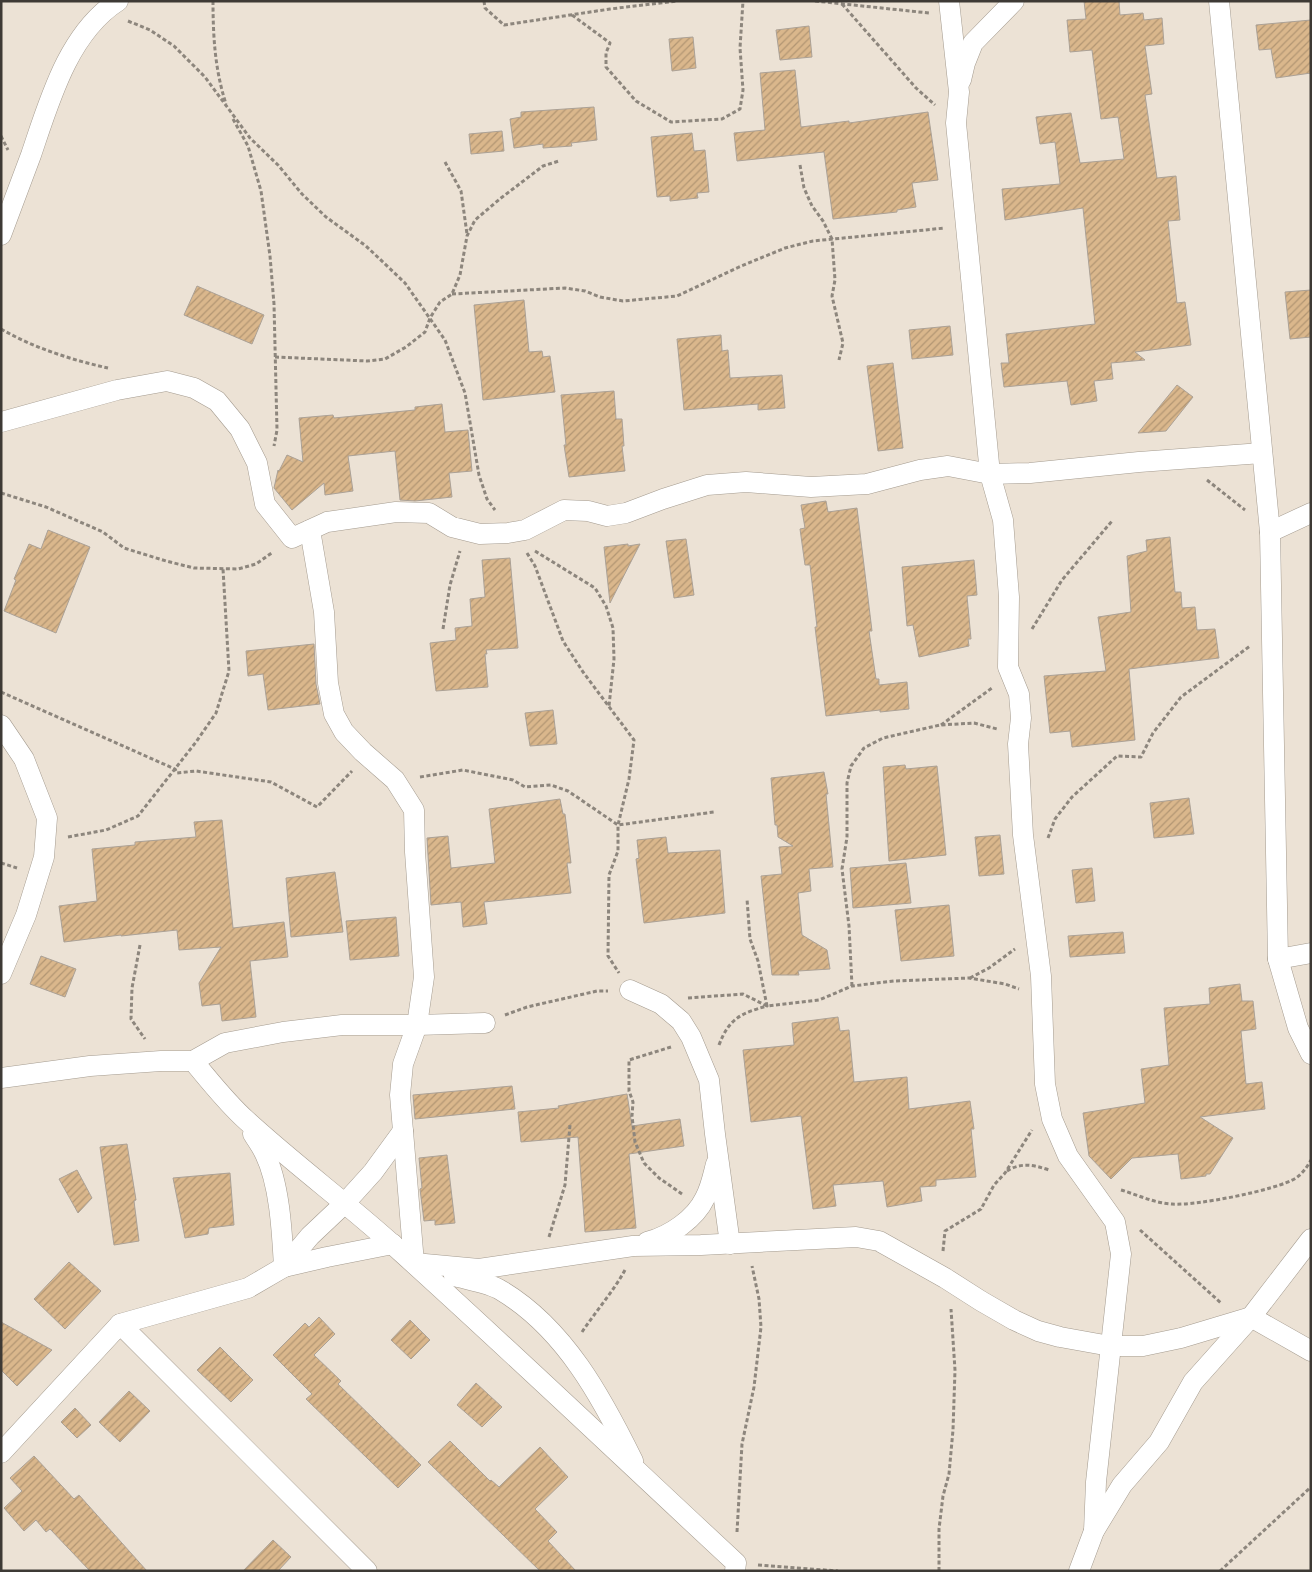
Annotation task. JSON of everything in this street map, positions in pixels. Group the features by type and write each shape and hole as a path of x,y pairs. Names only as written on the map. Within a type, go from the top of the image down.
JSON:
{"street":[{"path":"1,235 56,84 82,36 108,8 118,1"},
{"path":"1014,1 973,43 964,63 958,92 956,123 990,474 1003,520 1009,597 1008,667 1018,694 1021,718 1018,744 1023,835 1041,976 1045,1084 1052,1119 1068,1156 1115,1222 1121,1254 1096,1482 1094,1531"},
{"path":"1219,1 1270,532 1278,959 1298,1028 1311,1054"},
{"path":"949,8 958,92"},
{"path":"1,422 117,390 167,382 194,388 217,401 240,429 257,463 266,504 301,534 324,612 328,684 334,714 344,732 395,780 414,810 415,852 424,976 417,1025 403,1064 400,1095 414,1263"},
{"path":"301,534 327,522 404,512 428,513 452,527 480,534 514,532 525,530 564,510 588,511 607,516 626,513 663,499 707,486 746,482 810,487 867,484 920,470 948,466 990,474 1030,473 1186,458 1262,453"},
{"path":"1270,532 1311,513"},
{"path":"1,725 24,759 47,818 44,857 26,915 1,974"},
{"path":"1278,959 1311,953"},
{"path":"630,990 662,1004 681,1021 692,1037 709,1080 718,1157 739,1243"},
{"path":"1,1078 90,1066 161,1061 193,1061 225,1042 283,1032 342,1025 485,1023"},
{"path":"193,1061 245,1119 414,1263 639,1473 735,1567"},
{"path":"245,1119 266,1155 276,1190 282,1232 284,1267"},
{"path":"284,1267 310,1236 345,1203 373,1172 403,1131"},
{"path":"414,1263 479,1269 633,1246 655,1240 677,1229 700,1207 706,1197 718,1157"},
{"path":"633,1246 856,1237 879,1241 1014,1320 1038,1331 1060,1337 1110,1346 1142,1346 1181,1338 1251,1317 1311,1351"},
{"path":"1079,1571 1094,1531 1122,1486 1159,1442 1193,1382 1251,1317 1311,1239"},
{"path":"1,1453 120,1324 248,1288 284,1267 393,1244"},
{"path":"414,1263 501,1290 542,1321 583,1370 615,1424 639,1473"},
{"path":"120,1324 367,1571"}],"path":[{"path":"212,1 213,42 218,75 228,108 248,146 261,191 270,256 274,304 277,430 274,447"},
{"path":"484,1 485,8 504,25 677,1"},
{"path":"572,15 610,43 606,53 606,67 636,101 670,122 722,119 740,110 744,90 740,48 743,1"},
{"path":"815,1 842,4 949,8"},
{"path":"842,4 916,88 956,123"},
{"path":"100,16 132,22 150,30 174,46 205,77 250,138 278,165 302,194 326,217 366,246 405,283 445,340 466,393 478,475 487,499 502,520 531,548 595,588 606,606 612,628 614,658 609,707"},
{"path":"452,294 460,275 467,236 475,220 543,166 559,161"},
{"path":"445,162 461,191 467,236"},
{"path":"800,165 804,188 812,206 823,221 832,239 836,280 832,296 843,343 839,360"},
{"path":"275,357 367,361 385,359 406,347 425,332 430,318 440,302 452,294 565,288 623,301 677,296 785,248 813,241 965,226"},
{"path":"1,329 83,363 111,369"},
{"path":"1186,458 1202,476 1270,532"},
{"path":"1,493 63,514 103,532 124,548 194,568 238,569 256,564 301,534"},
{"path":"1028,637 1062,580 1112,521"},
{"path":"443,629 450,585 466,531"},
{"path":"514,532 535,566 563,641 583,672 634,740 629,779 618,825 618,851 608,875 608,956 630,990"},
{"path":"45,840 106,830 138,816 176,769 216,713 229,671 223,569"},
{"path":"1046,845 1055,819 1072,797 1118,756 1141,757 1153,732 1181,697 1272,630"},
{"path":"940,726 990,691 1008,667"},
{"path":"1,692 176,769 177,772 196,771 271,782 317,807 341,784 361,760 372,759"},
{"path":"852,986 849,926 842,869 848,837 847,784 851,766 864,748 883,738 940,726 974,723 998,729 1018,744"},
{"path":"395,780 433,776 463,770 513,780 525,787 551,785 568,791 618,825 714,812"},
{"path":"747,899 750,939 758,961 767,1006"},
{"path":"969,978 989,968 1011,953 1034,920"},
{"path":"140,945 132,988 131,1019 161,1061"},
{"path":"718,1046 731,1023 743,1013 767,1006 819,1000 852,986 894,981 969,978 1005,984 1023,991 1041,976"},
{"path":"485,1023 527,1008 597,991 630,990"},
{"path":"681,998 742,994 767,1006"},
{"path":"692,1037 666,1050 629,1060 629,1091 633,1102 632,1116 635,1142 644,1163 660,1178 700,1207"},
{"path":"939,1571 938,1529 952,1448 955,1370 952,1316 943,1268 945,1232 981,1209 994,1184 1005,1173 1034,1127 1048,1098"},
{"path":"540,1261 553,1227 565,1185 570,1124"},
{"path":"1086,1180 1126,1191 1153,1202 1174,1204 1216,1200 1276,1186 1296,1178 1306,1169 1311,1160"},
{"path":"1133,1224 1221,1303 1251,1317"},
{"path":"739,1243 759,1299 760,1327 754,1387 742,1444 735,1567 838,1571"},
{"path":"597,1308 614,1290 625,1270 633,1246"},
{"path":"1220,1571 1311,1487"}],"building":[{"path":"1084,1 1119,1 1120,15 1143,13 1144,20 1162,18 1164,44 1145,46 1152,94 1145,95 1157,178 1176,176 1180,220 1168,221 1177,303 1185,302 1191,345 1135,352 1145,360 1111,363 1113,379 1094,381 1097,401 1071,405 1067,381 1004,387 1001,363 1009,363 1006,334 1095,324 1083,208 1005,220 1002,189 1060,184 1055,142 1040,144 1036,117 1071,113 1080,163 1124,159 1118,117 1101,119 1092,50 1070,52 1067,20 1086,19"},
{"path":"1311,20 1311,73 1276,78 1271,49 1259,50 1256,25"},
{"path":"809,26 812,57 780,60 776,30"},
{"path":"693,37 696,68 672,71 669,39"},
{"path":"795,70 801,127 849,121 849,123 928,112 938,180 912,183 916,207 897,210 897,212 833,219 824,152 737,161 734,133 765,130 760,73"},
{"path":"594,107 597,140 571,143 572,146 543,148 543,144 514,148 510,119 521,117 521,112"},
{"path":"502,131 504,151 471,154 469,134"},
{"path":"692,133 694,151 705,150 709,192 697,193 698,198 670,201 670,196 657,197 651,137"},
{"path":"197,286 264,315 252,344 184,315"},
{"path":"1311,290 1311,337 1290,339 1285,292"},
{"path":"524,300 529,352 542,351 543,357 550,356 555,392 483,400 474,305"},
{"path":"950,326 953,355 912,359 909,330"},
{"path":"721,335 722,351 728,350 730,378 782,375 785,408 758,410 758,404 684,410 677,339"},
{"path":"893,363 903,448 878,451 867,366"},
{"path":"1177,385 1193,397 1166,431 1138,433"},
{"path":"614,391 616,419 622,419 624,446 622,446 625,471 569,477 564,445 566,445 561,395"},
{"path":"442,404 445,432 468,430 472,471 449,473 452,497 415,501 400,500 395,451 348,456 353,491 325,495 324,483 292,510 274,488 278,470 287,455 303,462 299,418 333,415 334,418 415,410 415,407"},
{"path":"826,501 828,512 857,508 872,631 869,631 876,679 879,679 879,685 907,682 909,709 826,716 815,627 817,627 810,565 805,565 800,529 805,528 801,505"},
{"path":"48,530 90,547 56,633 4,611 16,580 14,579 29,544 41,549"},
{"path":"1170,537 1175,592 1181,592 1182,608 1195,607 1197,630 1215,629 1219,658 1129,669 1135,740 1072,747 1070,731 1050,733 1044,676 1106,671 1098,617 1131,612 1127,556 1147,551 1146,540"},
{"path":"686,539 694,595 674,598 666,541"},
{"path":"628,544 628,546 640,544 610,603 604,547"},
{"path":"510,558 518,648 486,650 488,687 436,691 430,643 456,640 455,628 472,626 470,599 485,597 482,560"},
{"path":"974,560 977,595 967,596 971,639 968,639 969,646 919,657 913,625 907,626 902,567"},
{"path":"314,644 316,684 320,704 268,710 263,674 248,676 246,651"},
{"path":"553,710 557,744 530,746 525,713"},
{"path":"905,765 906,769 937,766 946,855 889,861 883,767"},
{"path":"824,772 828,794 826,794 833,867 809,869 811,891 798,893 802,935 827,950 830,969 798,971 799,975 772,975 761,876 782,874 779,847 793,846 778,837 777,825 775,825 771,778"},
{"path":"1189,798 1194,834 1154,838 1150,803"},
{"path":"560,799 563,814 565,814 571,863 567,863 571,893 484,902 487,924 463,927 461,902 431,905 427,838 448,836 451,868 495,863 489,809"},
{"path":"222,820 233,928 284,922 288,957 250,961 256,1017 222,1021 220,1004 202,1006 199,983 221,947 179,950 177,930 64,942 59,906 97,901 92,849 135,845 135,842 196,837 194,822"},
{"path":"1000,835 1004,874 979,876 975,837"},
{"path":"666,837 668,853 720,850 725,913 644,923 636,859 639,858 637,840"},
{"path":"906,863 911,903 853,908 850,868"},
{"path":"1092,868 1095,901 1076,903 1072,870"},
{"path":"335,872 343,932 291,937 286,878"},
{"path":"949,905 954,956 901,961 895,910"},
{"path":"396,917 399,956 350,960 346,921"},
{"path":"1123,932 1125,953 1070,957 1068,936"},
{"path":"41,956 76,969 65,997 30,984"},
{"path":"1240,984 1242,1001 1253,1001 1256,1029 1241,1031 1246,1084 1262,1082 1265,1109 1200,1117 1233,1138 1210,1174 1206,1174 1206,1176 1181,1179 1178,1154 1132,1158 1111,1179 1089,1156 1083,1113 1145,1103 1141,1069 1169,1065 1164,1008 1210,1004 1209,988"},
{"path":"838,1017 840,1031 849,1030 854,1082 907,1077 909,1109 970,1101 974,1129 971,1129 976,1177 936,1180 936,1186 920,1187 922,1201 887,1207 883,1181 833,1185 836,1206 813,1209 801,1116 751,1122 743,1050 794,1045 792,1023"},
{"path":"512,1086 515,1109 415,1119 413,1095"},
{"path":"627,1094 632,1126 680,1119 684,1146 629,1154 636,1228 585,1232 578,1137 521,1142 518,1112 559,1108 558,1106"},
{"path":"127,1144 136,1200 134,1201 139,1241 114,1245 100,1147"},
{"path":"447,1155 455,1223 435,1225 435,1220 424,1221 419,1158"},
{"path":"77,1170 92,1198 78,1213 59,1179"},
{"path":"230,1173 234,1225 209,1228 208,1234 185,1238 173,1178"},
{"path":"69,1262 101,1291 65,1329 34,1299"},
{"path":"319,1317 335,1334 314,1355 341,1381 338,1384 421,1465 398,1488 306,1399 312,1394 273,1355 305,1323 309,1327"},
{"path":"410,1320 430,1340 411,1359 391,1340"},
{"path":"1,1322 52,1350 17,1386 1,1370"},
{"path":"220,1347 253,1380 231,1402 197,1370"},
{"path":"476,1383 502,1407 482,1427 457,1405"},
{"path":"129,1391 150,1411 120,1442 99,1422"},
{"path":"75,1408 91,1425 77,1438 61,1422"},
{"path":"450,1441 490,1481 499,1487 540,1447 568,1477 535,1509 557,1532 548,1541 576,1571 540,1571 428,1462"},
{"path":"34,1456 74,1499 79,1495 147,1571 90,1571 50,1529 46,1532 36,1520 24,1531 4,1508 22,1491 10,1478"},
{"path":"273,1540 291,1557 278,1571 243,1571"}]}
